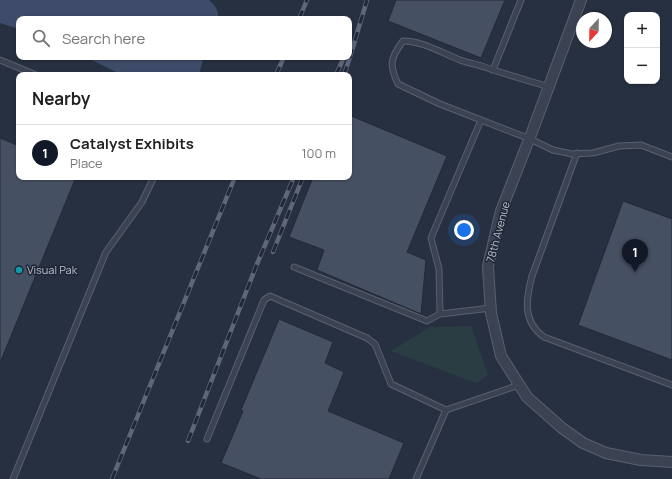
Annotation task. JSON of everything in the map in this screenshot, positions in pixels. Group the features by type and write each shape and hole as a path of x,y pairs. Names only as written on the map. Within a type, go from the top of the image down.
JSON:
{"street":[{"name":"78th Avenue","path":"581,0 530,139 501,211 488,266 491,308 501,356 527,397 562,428 583,443 606,453 641,460 672,462"}],"lane":[{"path":"493,70 522,0"},
{"path":"549,87 461,60 413,41 403,41 396,50 391,65 398,84 440,104 530,139 553,150 592,153 619,146 641,145 672,157"},
{"path":"0,60 29,72"},
{"path":"440,314 439,269 431,238 481,120"},
{"path":"577,153 532,276 528,293 528,312 531,324 536,331 544,337 672,385"},
{"path":"13,479 106,252 142,202 153,180"},
{"path":"294,267 427,321 440,314 491,308"},
{"path":"207,439 264,300 270,296 367,338 375,344 391,384 446,410 520,385"},
{"path":"416,479 446,410"}],"green space":[{"path":"471,326 488,375 476,383 391,351 430,327"}],"water":[{"path":"0,0 209,0 216,8 218,13 218,16 16,16 16,28 0,23"},
{"path":"92,60 203,60 200,72 116,72"}],"building":[{"path":"396,0 505,0 481,58 388,21"},
{"path":"352,116 447,156 407,252 426,260 421,314 317,270 324,250 289,237 312,180 352,180"},
{"name":"Visual Pak","path":"0,138 16,145 16,180 75,180 0,363"},
{"path":"623,201 672,219 672,360 578,325"},
{"path":"279,319 333,342 325,363 344,372 328,411 404,443 389,479 261,479 221,463 243,411 241,410"}],"railway":[{"path":"300,16 307,0"},
{"path":"352,50 367,0"},
{"path":"277,72 283,60"},
{"path":"337,72 343,60"},
{"path":"345,72 349,60"},
{"path":"112,479 234,180"},
{"path":"188,441 257,264 293,180"},
{"path":"273,252 302,180"}],"place":[{"name":"Visual Pak","path":"19,270"},
{"name":"Catalyst Exhibits","path":"635,272"}]}
